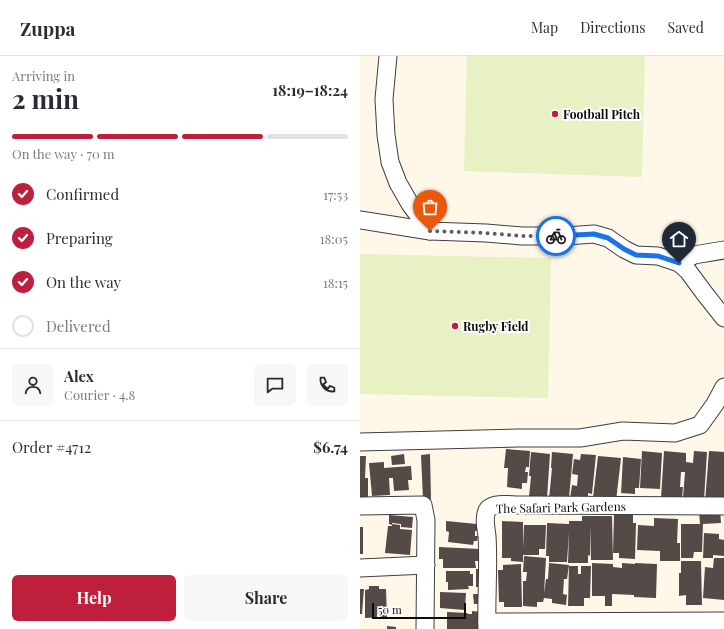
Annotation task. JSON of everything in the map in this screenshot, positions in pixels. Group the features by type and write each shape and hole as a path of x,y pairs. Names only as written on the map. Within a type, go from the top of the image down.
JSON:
{"street":[{"path":"388,56 384,99 386,135 390,162 398,183 410,204 430,231"},
{"path":"360,220 430,231 522,236 566,236 594,234 608,238 636,255 658,256 679,263 688,271 724,318"},
{"path":"679,263 694,255 724,250"},
{"path":"705,294 724,306"},
{"path":"360,442 580,438 623,431 676,433 700,425 715,404 724,386"},
{"path":"360,506 423,505 426,520 425,629"},
{"name":"The Safari Park Gardens","path":"724,506 496,505 492,506 486,515 487,626 724,621"},
{"path":"360,568 426,565"}],"green space":[{"name":"Football Pitch","path":"467,56 645,56 642,177 464,171"},
{"name":"Rugby Field","path":"360,254 551,258 548,398 360,394"}],"building":[{"path":"506,449 530,451 529,467 526,467 525,472 528,472 527,483 522,483 522,489 507,487 508,468 504,468"},
{"path":"642,451 662,453 660,489 640,488"},
{"path":"664,451 686,453 686,462 693,463 694,451 707,452 704,500 683,498 685,472 681,472 680,487 683,487 682,500 661,498"},
{"path":"709,451 724,452 724,498 713,497 713,503 705,502"},
{"path":"531,452 550,454 547,498 529,497"},
{"path":"552,452 573,454 569,498 549,499"},
{"path":"404,454 405,464 392,465 391,456"},
{"path":"430,454 431,499 423,499 421,455"},
{"path":"581,454 596,455 592,494 588,493 588,500 570,499 572,485 577,486 578,475 572,474 574,459 580,460"},
{"path":"360,456 366,456 365,478 368,478 368,499 360,499"},
{"path":"598,456 621,458 616,501 593,498"},
{"path":"623,457 641,459 639,488 635,488 635,494 621,493"},
{"path":"384,462 384,468 411,466 412,480 408,480 409,490 394,491 393,478 389,478 390,495 372,496 369,463"},
{"path":"720,509 721,523 703,524 702,552 694,552 693,558 681,558 681,524 700,524 699,511"},
{"path":"614,514 633,514 633,523 636,523 635,559 619,558 619,553 613,553"},
{"path":"389,515 413,517 412,528 401,527 401,524 389,524"},
{"path":"582,516 612,516 613,560 591,560 590,525 590,556 588,555 588,563 568,563 569,532 567,562 549,562 549,556 546,556 547,523 569,524 569,521 582,521"},
{"path":"654,518 678,519 677,543 680,543 680,561 660,561 660,551 637,550 638,525 654,526"},
{"path":"446,521 477,524 475,536 478,536 477,541 474,541 473,545 448,542 449,532 446,531"},
{"path":"502,521 523,522 523,548 524,525 546,525 545,549 539,549 539,555 523,555 523,562 511,561 511,558 502,558"},
{"path":"392,524 400,525 400,529 412,530 410,555 385,553 388,526 392,526"},
{"path":"360,527 363,527 363,554 360,554"},
{"path":"704,533 719,534 719,539 724,540 724,556 713,555 713,558 703,558"},
{"path":"439,547 480,549 481,561 475,561 476,568 443,568 443,559 439,559"},
{"path":"524,556 546,558 544,594 546,579 548,579 549,563 569,565 567,579 564,579 563,594 567,595 566,605 552,603 552,599 544,598 543,602 537,602 537,607 523,606 523,581 526,581 527,572 523,572"},
{"path":"714,558 724,558 724,600 703,598 705,567 713,568"},
{"path":"681,561 701,561 702,605 686,605 686,595 679,596 679,573 681,573"},
{"path":"592,563 613,564 613,567 622,568 622,563 657,564 656,598 612,594 612,606 605,606 605,596 592,596"},
{"path":"521,564 522,607 504,607 504,602 499,602 498,570 503,570 503,565"},
{"path":"569,566 578,566 578,574 581,574 581,566 591,566 590,598 584,598 584,606 568,606"},
{"path":"476,569 481,569 482,587 476,587"},
{"path":"446,571 470,571 470,574 473,574 473,586 468,586 469,589 448,590"},
{"path":"369,586 379,586 379,589 386,589 387,617 365,618 365,590 369,589"},
{"path":"360,589 364,589 362,614 360,614"},
{"path":"440,592 466,593 465,610 440,608"},
{"path":"473,594 481,594 481,604 474,604"},
{"path":"472,611 481,612 481,629 447,629 447,612 472,614"},
{"path":"387,626 396,627 396,629 387,629"}],"way so far":[{"path":"430,231 522,236 556,236"}],"place":[{"name":"Football Pitch","path":"555,114"},
{"name":"Rugby Field","path":"455,326"}],"route":[{"path":"556,236 594,234 608,238 636,255 658,256 679,263"}]}
